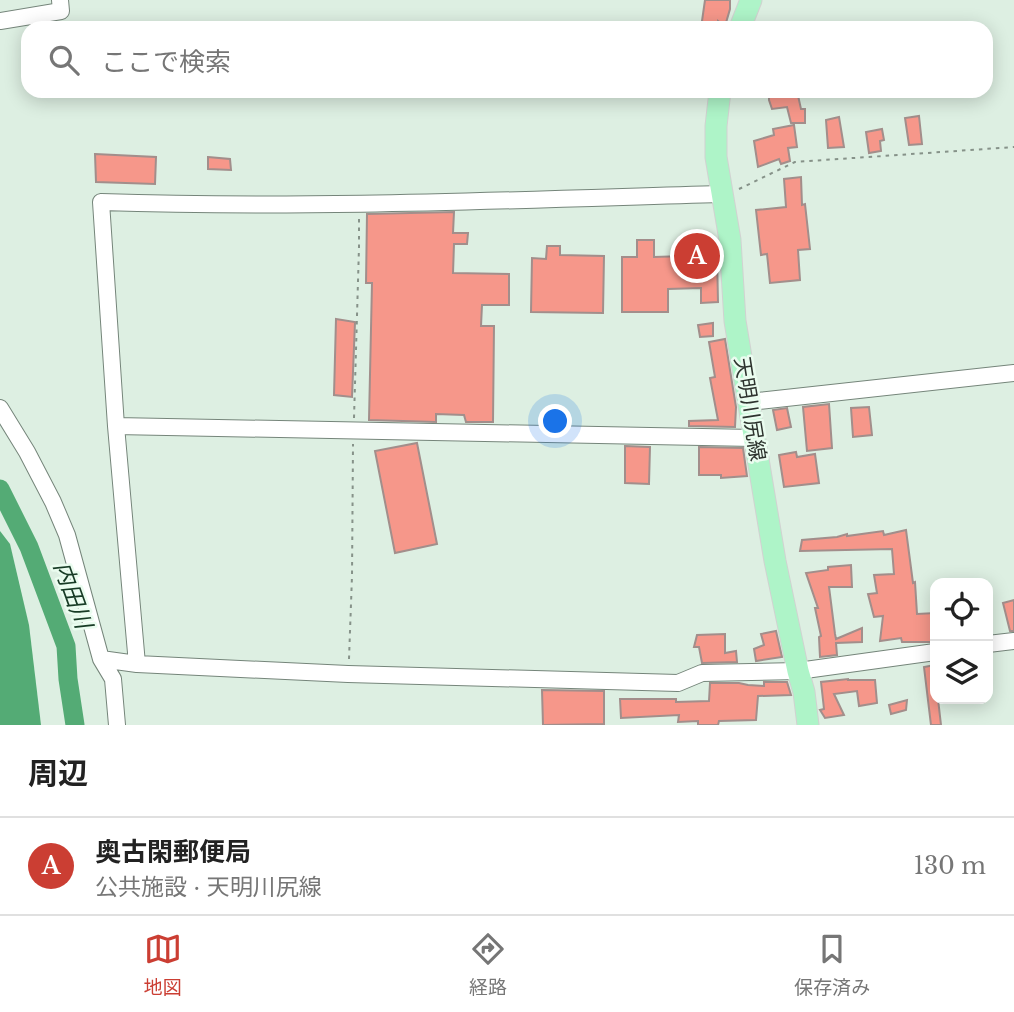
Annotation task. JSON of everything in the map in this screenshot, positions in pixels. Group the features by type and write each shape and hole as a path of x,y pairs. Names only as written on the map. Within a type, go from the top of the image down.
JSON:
{"main road":[{"path":"743,21 751,0"},
{"name":"天明川尻線","path":"719,98 716,147 730,240 735,321 775,561 804,692 808,725"}],"street":[{"path":"0,21 61,11 60,0"},
{"path":"137,664 116,426 101,202 197,205 358,204 721,194"},
{"path":"749,402 1014,373"},
{"path":"0,408 27,452 67,535 101,659 113,679 117,725"},
{"path":"116,426 754,438"},
{"path":"993,643 1014,641"},
{"path":"101,659 137,664 348,674 678,683 702,673 798,671 930,653"}],"path":[{"path":"721,194 739,189 795,162 1014,147"},
{"path":"348,674 358,204"}],"shaded area":[{"path":"0,531 10,544 29,625 41,725 0,725"}],"building":[{"path":"705,0 730,0 726,21 702,21"},
{"path":"799,98 801,109 805,109 805,123 791,123 787,107 772,109 769,100"},
{"path":"919,116 922,144 909,145 905,118"},
{"path":"839,117 844,147 828,148 826,120"},
{"path":"794,125 797,147 788,148 790,161 781,164 779,159 758,167 754,141 774,135 773,129"},
{"path":"882,129 884,140 880,141 881,151 869,153 866,132"},
{"path":"95,154 156,157 155,184 96,182"},
{"path":"208,157 230,159 231,170 208,169"},
{"path":"801,177 802,205 805,204 810,249 798,250 800,280 770,283 767,254 761,255 756,210 786,207 784,179"},
{"path":"454,212 453,233 468,233 467,244 454,244 453,273 509,274 509,305 482,305 481,326 494,326 493,422 466,422 464,415 436,414 436,422 369,420 372,283 366,283 367,214"},
{"path":"637,240 654,240 654,257 717,255 718,302 701,303 701,288 668,289 668,312 622,312 622,257 637,257"},
{"path":"547,246 560,246 560,255 604,256 603,313 531,312 532,258 546,259"},
{"path":"336,319 355,322 352,397 334,395"},
{"path":"713,323 713,336 700,337 698,325"},
{"path":"725,339 736,407 735,427 689,426 689,421 718,420 710,378 715,377 709,342"},
{"path":"829,404 832,448 807,451 803,407"},
{"path":"869,407 872,435 853,437 851,408"},
{"path":"787,408 791,427 777,430 773,410"},
{"path":"417,443 437,544 395,553 375,451"},
{"path":"625,446 650,447 649,484 625,483"},
{"path":"699,447 743,448 747,476 721,478 721,475 699,475"},
{"path":"796,452 797,457 815,454 819,483 784,487 779,455"},
{"path":"906,530 913,583 915,582 917,614 930,613 930,642 902,642 901,638 880,641 883,616 874,617 868,594 877,593 874,575 894,574 892,549 800,551 802,540 883,531 884,535"},
{"path":"851,565 852,587 829,587 835,634 836,639 862,628 862,642 836,643 837,655 820,657 821,636 815,608 818,608 806,573"},
{"path":"1014,600 1014,631 1010,631 1003,603"},
{"path":"776,631 782,657 756,661 754,649 764,645 761,634"},
{"path":"725,634 725,653 736,651 737,662 702,663 699,647 694,647 697,635"},
{"path":"930,666 930,704 939,704 941,725 931,725 924,667"},
{"path":"875,680 877,703 859,706 857,691 834,694 844,715 825,718 820,710 824,709 821,682"},
{"path":"764,682 787,682 791,695 758,696 756,720 719,721 718,725 698,725 698,721 678,722 679,715 621,718 620,699 709,701 710,683 764,686"},
{"path":"542,690 604,691 604,724 543,725"},
{"path":"907,700 906,710 891,714 889,705"}],"waterway":[{"name":"内田川","path":"0,489 29,547 66,646 75,725"}],"place":[{"name":"奥古閑郵便局","path":"697,256"}]}
